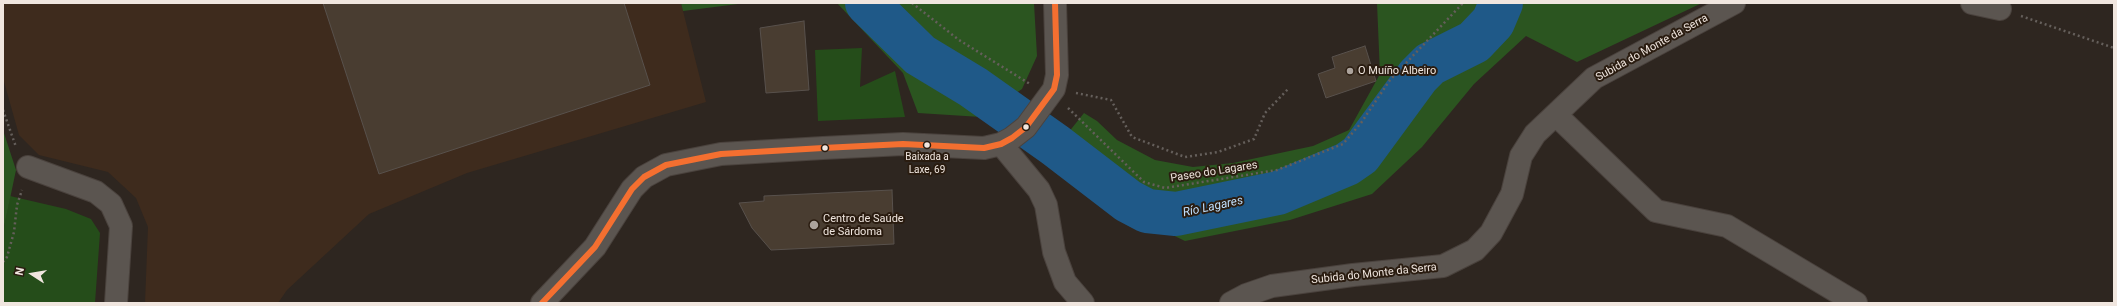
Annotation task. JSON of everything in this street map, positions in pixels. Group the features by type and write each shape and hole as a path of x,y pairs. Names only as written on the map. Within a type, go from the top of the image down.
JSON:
{"street":[{"path":"542,303 595,247 632,189 644,177 666,165 721,154 903,144 984,148 1007,141 1026,128 1050,96 1057,75 1055,3"},
{"name":"Subida do Monte da Serra","path":"1231,303 1272,286 1353,275 1444,266 1475,250 1491,233 1512,194 1521,156 1535,134 1594,78 1734,3"},
{"path":"1972,3 2000,9"},
{"path":"1556,115 1656,211 1727,226 1856,303"},
{"path":"1007,141 1039,190 1046,205 1054,252 1065,282 1083,303"},
{"path":"28,167 96,192 111,204 121,226 116,303"}],"path":[{"name":"Paseo do Lagares","path":"912,3 959,40 1070,110 1144,182 1165,188 1277,170 1342,144 1361,123 1390,80 1463,3"},
{"path":"2000,9 2114,48"},
{"path":"1050,96 1111,100 1132,137 1185,157 1218,152 1254,139 1265,112 1289,88"},
{"path":"3,110 16,148 28,167 17,205 14,232 7,257 3,262"}],"shaded area":[{"path":"3,3 681,3 706,102 467,173 369,214 287,290 278,303 145,303 148,227 136,198 108,172 39,155 19,135 3,78"}],"green space":[{"path":"681,3 746,3 683,11"},
{"path":"837,3 1034,3 1037,56 1022,89 981,117 918,113 903,73"},
{"path":"1377,3 1702,3 1577,62 1526,36 1474,84 1422,147 1372,194 1290,220 1185,241 1108,204 1048,158 1084,113 1097,121 1117,140 1155,160 1193,167 1233,163 1313,146 1349,130 1380,74"},
{"path":"862,48 860,87 895,71 905,117 818,121 815,50"},
{"path":"3,130 16,170 3,232"},
{"path":"10,196 66,209 91,219 100,233 95,303 3,303 3,232"}],"building":[{"path":"323,3 624,3 650,85 379,174"},
{"path":"804,21 809,90 766,93 760,28"},
{"name":"O Muíño Albeiro","path":"1365,46 1376,81 1326,98 1318,74 1335,68 1332,57"},
{"name":"Centro de Saúde de Sárdoma","path":"892,190 894,244 771,250 752,228 739,203 764,201 764,196"}],"waterway":[{"name":"Río Lagares","path":"867,3 920,55 973,87 1055,145 1128,201 1147,211 1176,214 1278,193 1347,164 1360,155 1418,76 1430,64 1474,42 1493,22 1501,3"}],"transit line":[{"path":"542,303 595,247 632,189 644,177 666,165 721,154 823,148 903,144 984,148 1001,144 1012,138 1026,127 1054,89 1057,75 1055,3"}],"place":[{"name":"O Muíño Albeiro","path":"1350,71"},
{"name":"Baixada a Laxe, 69","path":"927,145"},
{"name":"Centro de Saúde de Sárdoma","path":"814,225"}]}
